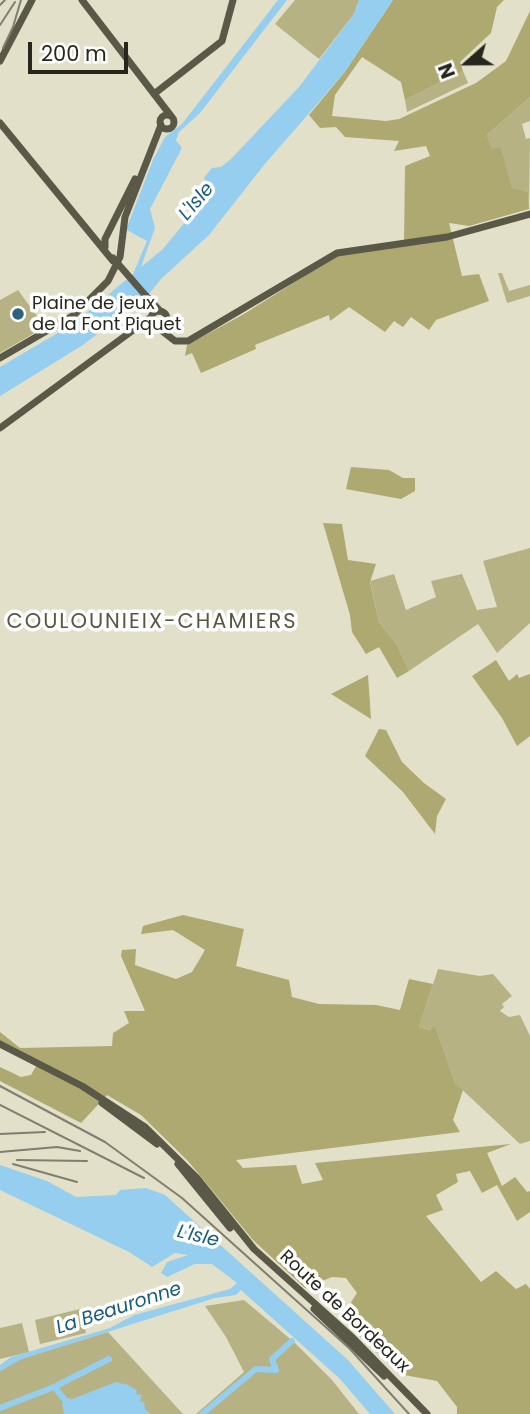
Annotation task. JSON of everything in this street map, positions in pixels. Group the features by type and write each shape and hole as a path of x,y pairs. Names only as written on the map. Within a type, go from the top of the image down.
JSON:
{"main road":[{"path":"0,61 32,0"},
{"path":"82,0 157,97 173,123 164,127"},
{"path":"157,97 162,88 224,38 233,0"},
{"path":"29,341 66,316 93,293 109,269 104,245 114,219 164,127 167,116"},
{"path":"0,122 145,297 166,318 159,326"},
{"path":"0,358 80,310 111,275 120,257 123,223 147,157"},
{"path":"145,297 151,316 159,326 170,338 183,342 193,339 217,322 243,311 337,253 447,237 530,214"},
{"path":"0,428 160,311"},
{"path":"133,330 146,325 159,326"},
{"path":"0,1046 106,1105 142,1132 179,1165 237,1234"},
{"name":"Route de Bordeaux","path":"237,1234 348,1339 421,1414"},
{"name":"Route de Bordeaux","path":"237,1234 351,1336 427,1414"}],"shaded area":[{"path":"295,0 359,0 354,14 319,59 275,24"},
{"path":"393,0 504,0 497,7 491,33 460,62 463,71 405,100 401,82 362,57 335,95 332,116 386,121 399,119 476,83 506,61 530,11 530,97 487,135 492,149 501,147 512,188 528,192 529,209 469,226 449,223 462,276 479,274 489,301 436,320 429,330 411,317 403,327 394,321 385,332 349,307 330,321 329,315 255,345 256,349 201,373 192,353 185,356 187,345 244,314 338,255 404,246 405,166 430,156 426,146 394,151 399,141 345,137 336,127 320,128 309,115 344,73"},
{"path":"463,71 468,83 407,112 405,100"},
{"path":"530,97 530,121 522,124 526,139 530,138 529,209 528,192 512,189 501,147 492,150 487,135"},
{"path":"498,273 502,273 509,291 530,285 530,296 507,303"},
{"name":"Plaine de jeux de la Font Piquet","path":"18,290 45,327 0,353 0,300"},
{"path":"351,467 389,470 403,478 415,478 415,491 401,499 346,489"},
{"path":"323,523 342,524 348,560 376,564 370,582 379,622 397,645 409,671 397,678 379,647 366,654 352,632 350,615"},
{"path":"530,548 530,623 497,653 478,624 409,671 397,645 379,622 370,581 394,574 406,610 436,597 431,581 462,574 477,610 497,607 483,561"},
{"path":"496,660 509,681 517,674 519,678 530,674 530,736 517,746 502,718 472,676"},
{"path":"368,675 371,719 331,694"},
{"path":"379,729 386,730 402,762 446,799 437,816 435,834 403,792 365,756"},
{"path":"183,915 244,929 236,966 289,980 292,997 319,1004 376,1005 400,1010 409,979 433,984 419,1027 430,1030 435,1025 455,1083 463,1090 453,1120 460,1132 236,1160 243,1168 296,1165 302,1184 323,1180 315,1163 511,1144 487,1153 502,1186 515,1177 527,1192 530,1191 530,1212 517,1221 497,1185 482,1193 470,1171 456,1174 458,1182 436,1195 443,1210 426,1216 481,1282 496,1271 516,1289 526,1284 530,1289 530,1414 457,1414 457,1407 437,1381 399,1374 341,1318 357,1293 346,1278 332,1277 305,1288 253,1240 188,1161 141,1115 107,1095 81,1123 0,1081 0,1067 21,1077 31,1075 39,1061 0,1042 0,1032 20,1048 112,1046 113,1033 129,1023 124,1011 145,1011 121,956 122,950 136,949 135,965 176,979 192,972 205,950 173,930 141,934 143,926"},
{"path":"438,969 480,976 493,974 512,996 502,1004 504,1007 500,1011 509,1017 520,1015 530,1036 530,1141 520,1144 455,1083 435,1025 431,1030 419,1027"},
{"path":"244,1300 295,1343 332,1380 359,1414 196,1414 244,1372 226,1337 205,1306"},
{"path":"80,1309 86,1333 40,1344 35,1320"},
{"path":"22,1323 29,1352 0,1359 0,1328"},
{"path":"108,1332 183,1414 0,1414 0,1371 20,1359"}],"water":[{"name":"L'Isle","path":"278,0 287,0 200,113 179,132 176,140 182,148 150,209 155,228 141,267 162,250 187,220 190,214 188,198 199,189 203,194 200,204 207,203 210,190 204,178 212,168 221,167 232,158 299,87 354,14 359,0 393,0 344,73 264,165 209,235 161,279 149,294 83,345 0,396 0,367 73,324 133,274 147,241 127,230 127,227 153,160 165,137 182,124"},
{"name":"L'Isle","path":"0,1165 47,1181 76,1197 116,1195 120,1190 146,1188 165,1195 348,1360 395,1414 370,1414 340,1379 241,1290 236,1295 215,1298 22,1359 0,1371 0,1365 11,1357 110,1328 134,1315 230,1289 237,1283 212,1264 195,1264 167,1277 161,1273 167,1262 188,1255 175,1253 152,1267 129,1252 0,1190"},
{"path":"116,1382 137,1390 136,1394 142,1395 140,1401 144,1402 145,1409 151,1414 64,1414 62,1403"}],"waterway":[{"name":"La Beauronne","path":"202,1414 256,1369 276,1370 272,1359 292,1341"},
{"name":"La Beauronne","path":"54,1387 109,1359"},
{"name":"La Beauronne","path":"0,1408 54,1387 66,1401 71,1402"}],"railway":[{"path":"0,5 5,0"},
{"path":"3,48 21,0"},
{"path":"0,25 15,2"},
{"path":"0,1086 105,1142 182,1198 349,1348 409,1414"},
{"path":"0,1105 144,1178"},
{"path":"0,1134 45,1132"},
{"path":"0,1152 57,1147 80,1151"},
{"path":"17,1160 87,1161"},
{"path":"13,1164 77,1182"}],"place":[{"name":"Plaine de jeux de la Font Piquet","path":"18,314"}],"district":[{"name":"COULOUNIEIX-CHAMIERS","path":"152,623"}]}
